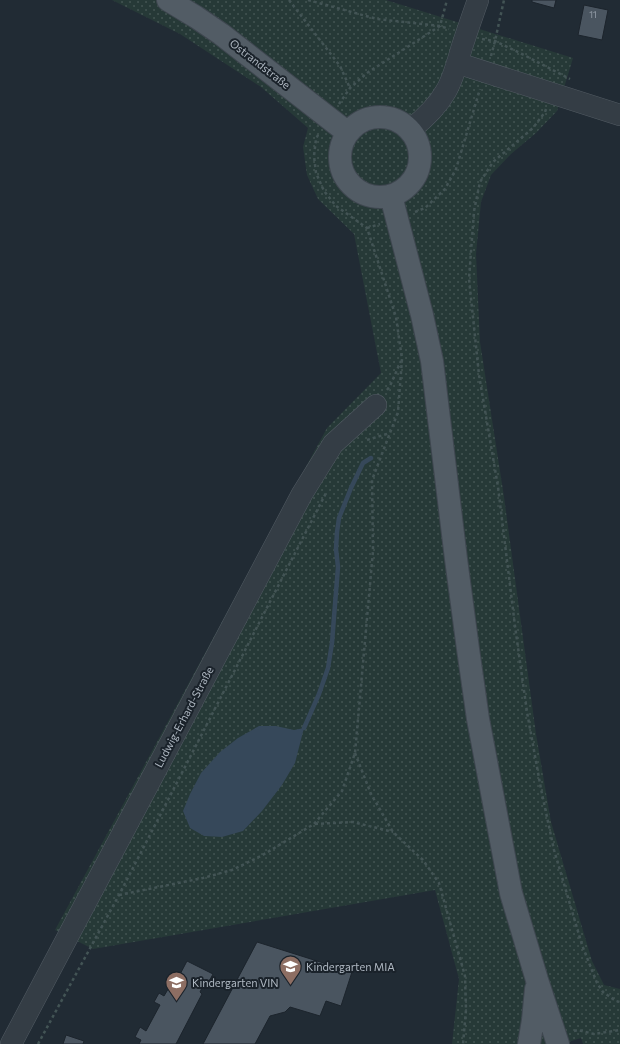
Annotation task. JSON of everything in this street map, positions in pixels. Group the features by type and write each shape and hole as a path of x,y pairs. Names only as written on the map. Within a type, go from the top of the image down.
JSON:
{"main road":[{"name":"Ostrandstraße","path":"168,0 221,34 348,133"},
{"path":"387,117 404,124 410,130 416,137 421,155 417,172 410,184 400,193 383,198 366,195 359,192 352,186 343,173 340,165 340,156 342,144 354,126 361,121 370,118 387,117"},
{"path":"391,196 422,315 432,361 456,559 478,719 511,893 536,980 558,1044"},
{"path":"529,1044 533,1020 536,980"}],"street":[{"path":"410,130 420,122 438,102 449,84 478,0"},
{"path":"457,63 620,115"},
{"name":"Ludwig-Erhard-Straße","path":"11,1044 302,494 333,444 376,405"}],"path":[{"path":"289,0 340,66 350,88"},
{"path":"308,0 377,19 440,26 482,39 495,41 574,80"},
{"path":"440,26 447,0"},
{"path":"119,895 203,878 232,870 261,856 314,824 342,791 355,753 373,551 372,480 398,412 402,359 396,317 367,228 425,208 445,189 456,169 495,41 504,0"},
{"path":"549,92 545,112 533,128 494,162 480,182 474,211 469,279 479,375 498,487 527,712 541,789 554,850 582,945 597,983 603,992 612,999 620,1002"},
{"path":"376,405 390,386 402,359"},
{"path":"362,442 369,438 390,433"},
{"path":"38,1044 119,895 328,488"},
{"path":"355,753 372,794 393,832 423,860 439,883 465,976 466,1010 463,1044"},
{"path":"314,824 353,822 393,832"}],"green space":[{"path":"112,0 386,0 573,58 557,111 491,175 481,202 476,254 480,342 504,497 536,734 551,822 592,961 604,985 620,989 620,1044 583,1044 581,1038 562,1044 452,1044 459,979 435,890 93,949 55,930 327,428 381,373 354,234 318,199 307,175 303,147 308,128 261,87 180,34"}],"water":[{"path":"259,726 276,726 294,730 304,728 295,763 282,785 262,811 243,831 222,837 204,836 190,828 183,811 201,773 220,752 238,738"}],"building":[{"path":"532,0 556,0 554,8 532,2"},
{"path":"584,5 608,10 602,40 578,35"},
{"name":"Kindergarten MIA","path":"257,942 352,972 341,1006 326,1001 320,1016 290,1007 285,1012 270,1016 255,1044 203,1044"},
{"name":"Kindergarten VIN","path":"187,961 213,974 205,989 202,988 200,992 202,994 176,1044 139,1044 141,1040 135,1037 140,1027 146,1031 160,1005 154,1002 159,993 164,996 174,979 177,980"},
{"path":"66,1035 84,1041 83,1044 63,1044"}],"waterway":[{"path":"304,728 319,694 328,668 332,643 338,567 336,549 339,518 363,463 371,458"}],"place":[{"name":"Kindergarten MIA","path":"290,986"},
{"name":"Kindergarten VIN","path":"177,1002"}]}
